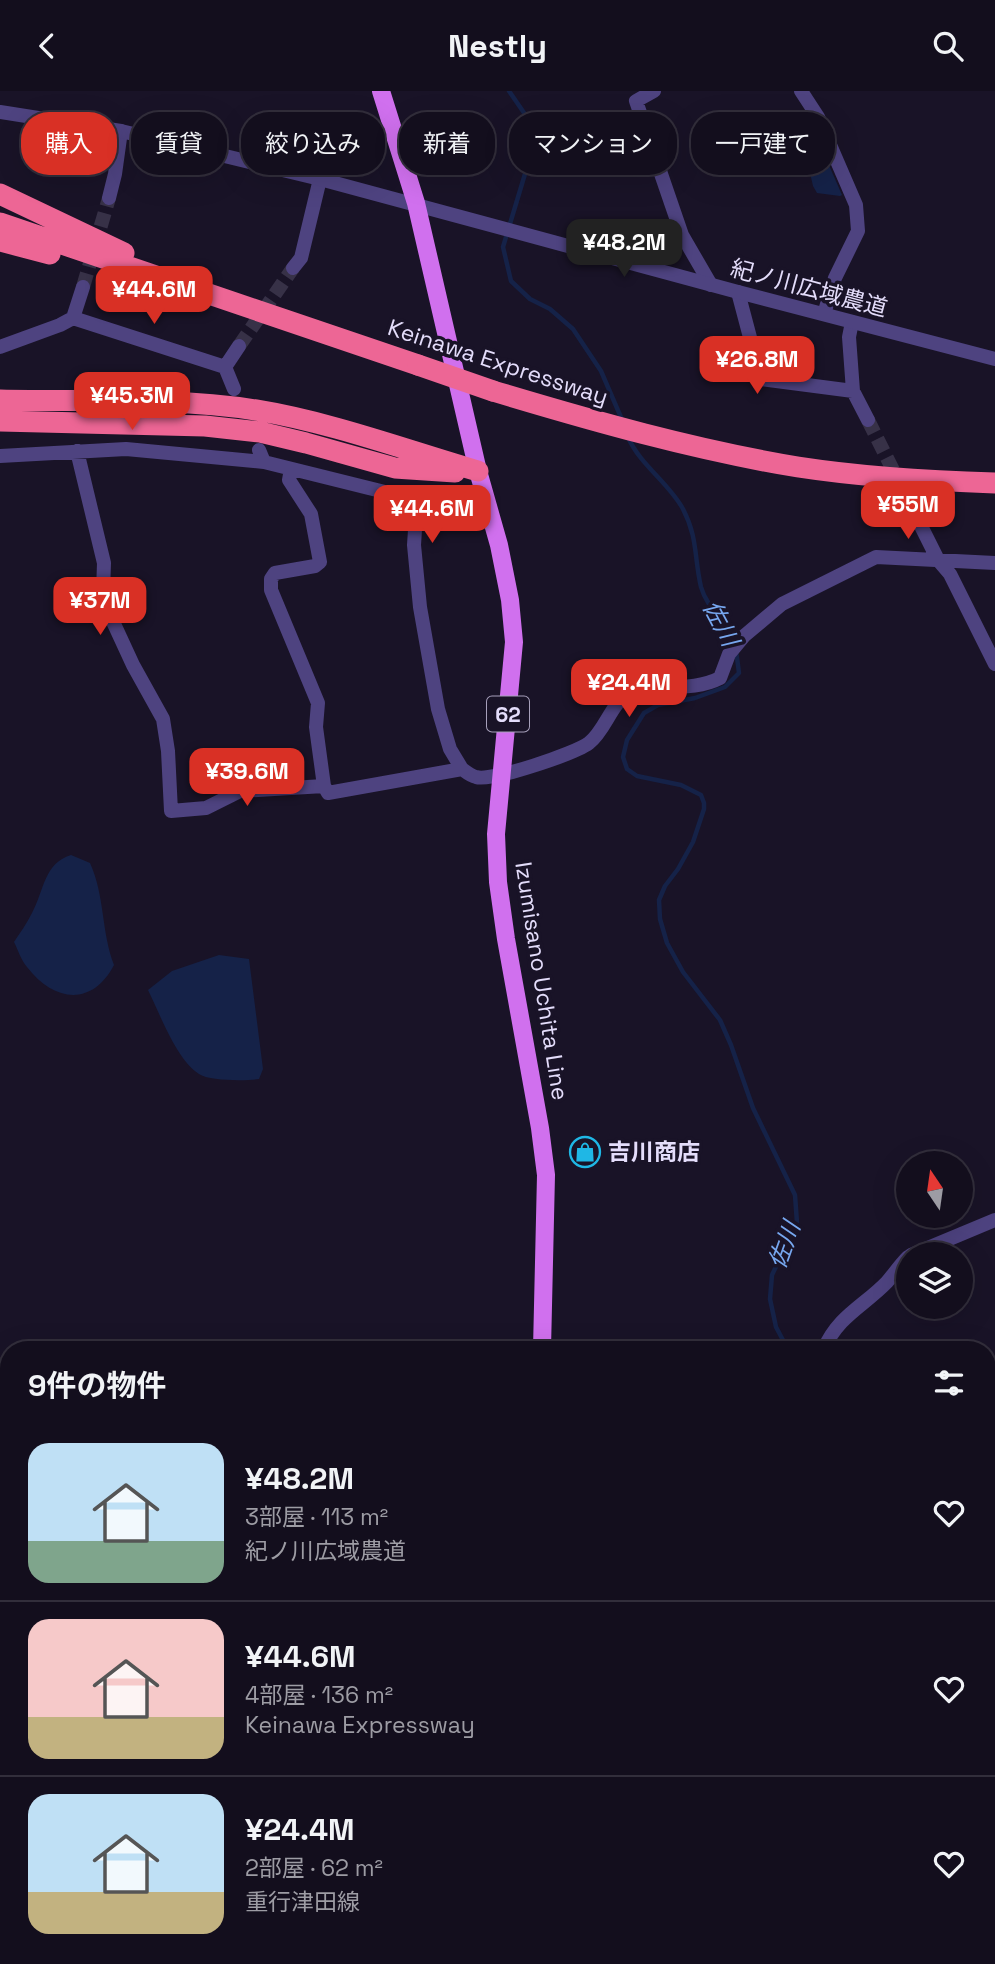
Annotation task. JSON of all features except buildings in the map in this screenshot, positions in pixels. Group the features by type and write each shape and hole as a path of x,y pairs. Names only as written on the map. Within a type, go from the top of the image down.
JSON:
{"highway":[{"path":"0,194 145,262 295,315 377,352"},
{"name":"Keinawa Expressway","path":"0,223 493,391 590,420 665,439 797,466 874,476 995,483"},
{"path":"0,241 211,296"},
{"path":"0,400 154,403 256,410 304,420 478,471"},
{"path":"0,421 219,428 260,432 395,468 436,472 478,471"}],"main road":[{"name":"Izumisano Uchita Line","path":"381,91 415,203 478,471 499,545 510,600 514,642 496,834 498,882 546,1175 542,1341"}],"street":[{"path":"654,91 635,101 682,235 712,285"},
{"path":"801,91 818,117 856,205 858,231 835,278 824,314"},
{"name":"紀ノ川広域農道","path":"0,112 121,131 320,179 995,359"},
{"path":"109,198 116,174 121,131"},
{"path":"293,268 301,258 320,179"},
{"path":"0,347 73,318 83,287"},
{"path":"738,292 761,379 853,391"},
{"path":"73,318 225,367 234,389"},
{"path":"852,322 849,337 853,391 867,420"},
{"path":"225,367 239,346"},
{"path":"0,456 126,449 261,456 291,468 418,500 414,545 422,619 438,709 450,749 462,769 477,778 503,776 589,743 622,699 630,693 646,688 683,688 711,683 720,678 729,654 744,636 782,604 876,557 995,563"},
{"path":"78,451 104,563 103,591 109,613 133,665 163,719 168,751 171,811 206,808 240,791 324,786"},
{"path":"291,468 289,479 311,514 320,562 315,566 275,573 271,579 271,590 318,703 316,727 324,786 328,793 341,792 462,769"},
{"path":"914,512 938,560 950,573 995,664"},
{"path":"943,1242 995,1220"},
{"path":"828,1341 854,1309 887,1281 896,1268"}],"water":[{"path":"810,175 833,175 842,195 817,193"},
{"path":"71,855 90,863 95,875 114,965 95,988 72,995 61,993 38,979 25,964 14,942 32,913 50,871 55,864"},
{"path":"219,955 249,959 263,1069 259,1079 219,1079 199,1074 176,1047 148,990 172,971"}],"waterway":[{"name":"佐川","path":"509,91 531,123 534,144 503,247 511,281 530,299 550,309 573,329 601,371 623,422"},
{"name":"佐川","path":"628,437 683,509 693,539 704,595 734,642"},
{"name":"佐川","path":"736,650 739,673 725,687 695,698 658,705 644,713 627,740 623,757 627,769 637,776 681,785 701,795 704,803 693,842 659,900 660,919 667,943 683,972 720,1020 753,1108 795,1195 797,1223 772,1275 770,1299 776,1327 783,1341"}],"tunnel":[{"path":"83,287 109,198"},
{"path":"239,346 293,268"},
{"path":"868,420 914,512"}],"place":[{"name":"吉川商店","path":"585,1152"}]}
